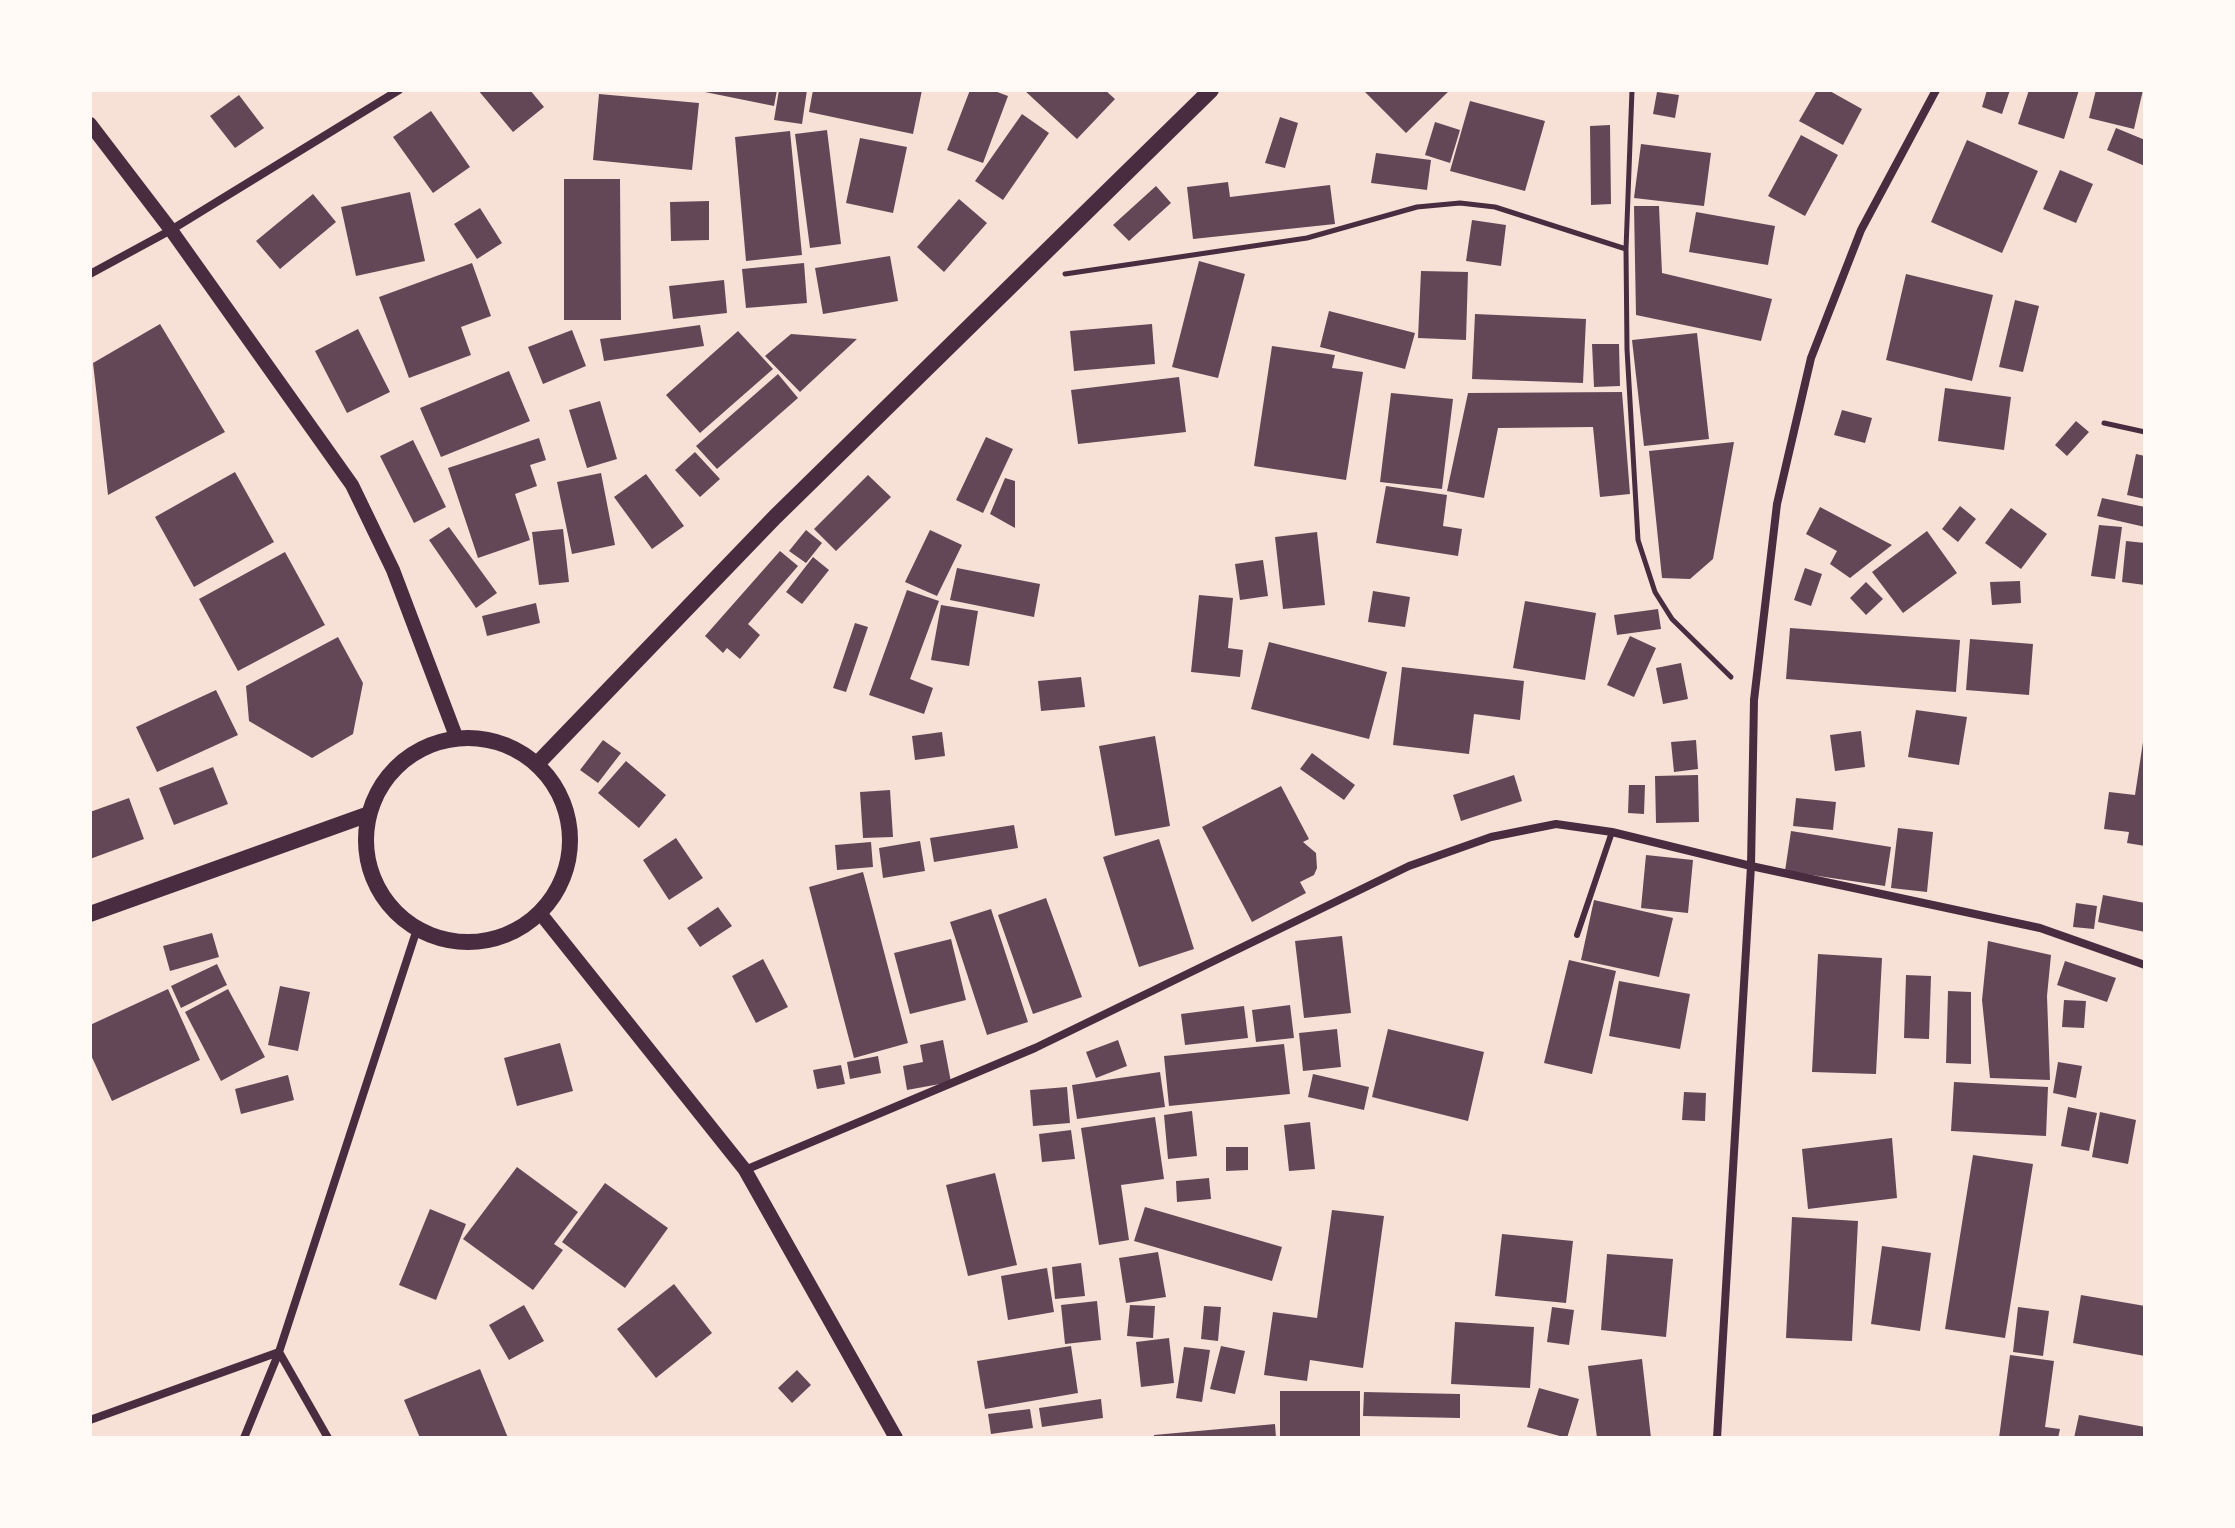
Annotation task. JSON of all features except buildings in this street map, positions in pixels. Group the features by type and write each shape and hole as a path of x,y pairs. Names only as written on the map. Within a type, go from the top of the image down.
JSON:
{"main road":[{"path":"537,764 775,517 1211,90"},
{"path":"457,739 486,739 513,748 537,764 558,790 570,821 570,855 560,887 540,913 519,929 494,939 469,942 442,939 417,929 392,908 373,880 366,847 369,814 387,778 418,751 457,739"},
{"path":"90,914 369,814"}],"street":[{"path":"90,274 171,230 399,90"},
{"path":"1717,1438 1751,866 1754,700 1777,504 1811,358 1861,230 1936,90"},
{"path":"90,124 171,230 352,485 393,570 457,739"},
{"path":"745,1170 1035,1048 1409,866 1491,837 1556,824 1612,832 1751,866 2040,928 2145,965"},
{"path":"540,913 745,1170 896,1438"},
{"path":"244,1438 279,1352 417,929"},
{"path":"90,1420 279,1352"},
{"path":"279,1352 328,1438"}],"lane":[{"path":"1577,935 1612,832"}],"path":[{"path":"1632,90 1626,249 1627,349 1638,540 1655,592 1672,619 1754,700"},
{"path":"1015,282 1307,238 1417,207 1460,203 1495,207 1626,249"},
{"path":"2104,423 2145,432"}]}
